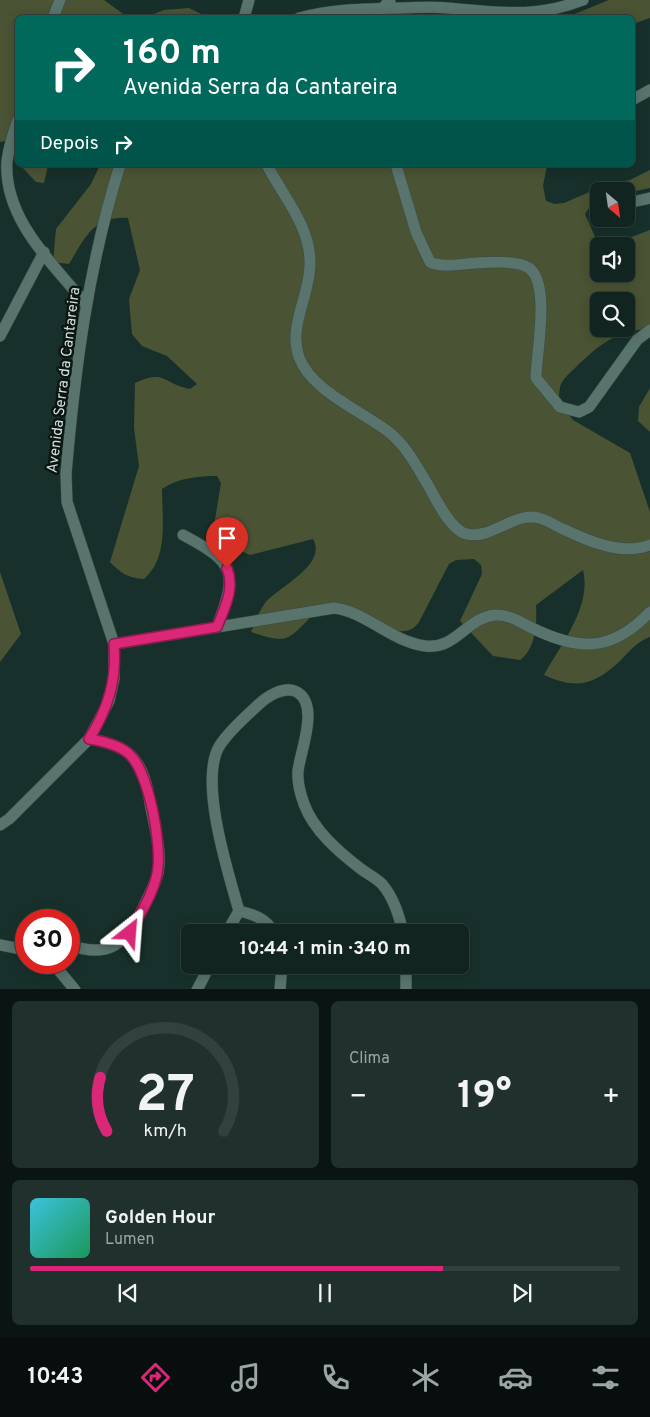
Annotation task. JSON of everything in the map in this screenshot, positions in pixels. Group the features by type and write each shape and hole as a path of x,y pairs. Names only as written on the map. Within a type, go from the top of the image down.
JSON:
{"street":[{"path":"54,15 60,0"},
{"path":"245,15 249,0"},
{"path":"377,13 390,0"},
{"path":"313,15 341,9 377,13 445,8 530,14 562,8 583,0"},
{"path":"635,98 650,90"},
{"path":"15,131 7,162 13,205 23,225 85,303"},
{"name":"Avenida Serra da Cantareira","path":"0,825 9,820 89,739 109,701 114,679 114,644 67,502 66,474 85,303 105,212 119,167"},
{"path":"268,167 304,231 309,248 310,265 305,297 297,324 296,343 298,355 304,369 319,384 390,434 403,446 448,518 460,531 475,535 531,516 541,518 591,543 626,548 650,545"},
{"path":"397,167 416,232 430,262 444,264 510,262 529,268 539,290 541,323 536,378 560,407 579,412 589,407 637,340 650,330"},
{"path":"635,201 650,198"},
{"path":"0,336 44,252"},
{"path":"183,534 215,554 229,573 230,590 217,627"},
{"path":"114,644 334,608 346,610 404,642 427,646 449,643 471,623 483,617 497,614 511,618 551,638 591,645 605,644 637,626 650,612"},
{"path":"231,924 239,910 229,878 213,798 211,778 214,760 220,745 261,702 282,691 292,691 303,698 308,707 308,724 298,772 298,788 307,811 326,838 383,885 398,914 401,924"},
{"path":"80,947 98,951 122,941 130,933 158,873 159,851 148,787 142,772 128,753 105,742 89,739"},
{"path":"239,910 256,915 269,924"},
{"path":"0,945 15,948"},
{"path":"62,974 74,989"},
{"path":"198,989 205,974"},
{"path":"280,989 281,974"},
{"path":"406,974 406,989"}],"green space":[{"path":"0,0 104,0 125,15 15,15 15,158 5,141 0,142"},
{"path":"609,0 650,0 650,18 635,23 635,15 572,15"},
{"path":"189,8 203,15 151,15 164,10"},
{"path":"22,167 48,167 44,183 36,182"},
{"path":"99,167 547,167 543,186 546,201 555,204 564,203 590,192 590,206 585,214 595,237 590,237 590,282 635,282 635,237 632,237 650,230 650,329 635,331 635,292 590,292 590,337 615,337 593,351 563,381 560,389 559,403 573,420 630,453 650,512 650,637 637,644 611,669 585,683 566,683 544,675 566,638 579,611 585,584 583,570 536,605 536,620 532,642 520,660 493,656 460,621 482,574 481,565 474,559 456,560 449,564 419,622 405,631 397,631 354,615 315,613 287,638 274,638 251,632 265,603 300,575 314,558 316,549 313,539 250,555 212,538 221,483 217,476 188,478 162,489 163,525 161,549 152,570 144,579 134,578 118,570 110,562 139,466 134,428 135,383 152,377 158,377 190,389 197,384 167,356 142,346 132,334 129,299 140,270 128,218 116,218 106,221 91,230 69,264 53,262 56,229 91,184"},
{"path":"650,170 650,188 635,191 635,182 619,182 630,180"},
{"path":"650,388 650,432 638,421 639,407"},
{"path":"0,572 21,634 0,662"}],"route":[{"path":"130,933 158,873 159,851 148,787 136,762 128,753 114,745 89,739 101,721 109,701 114,679 114,644 217,627 230,590 231,578 227,568"}]}
